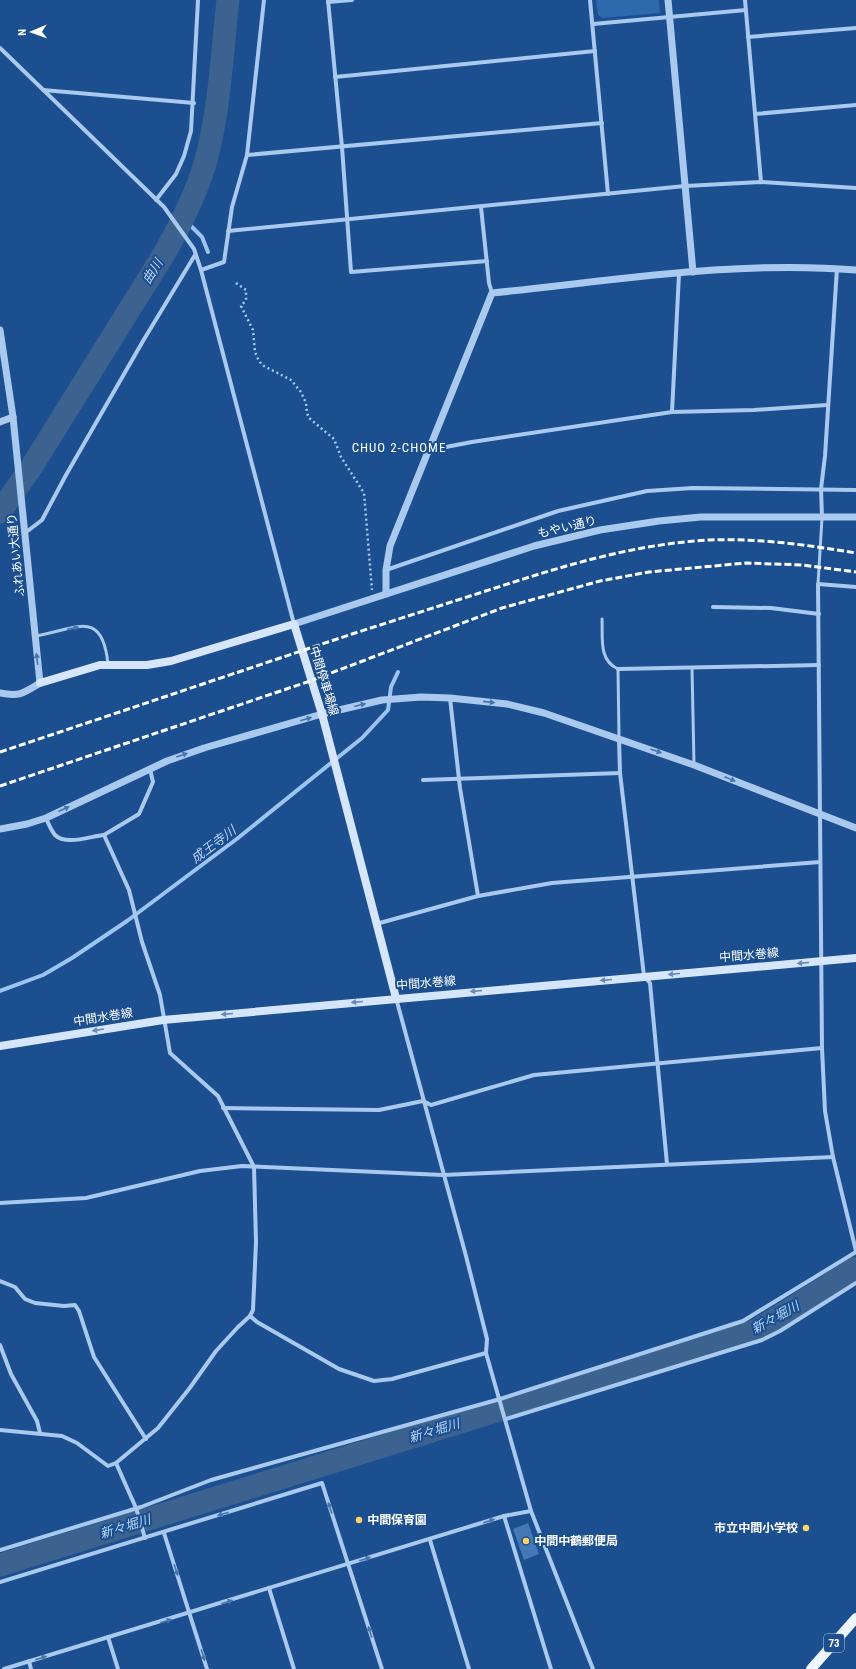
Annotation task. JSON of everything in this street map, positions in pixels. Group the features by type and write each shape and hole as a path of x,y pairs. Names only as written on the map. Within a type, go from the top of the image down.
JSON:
{"main road":[{"path":"40,683 100,664 147,665 171,661 294,624"},
{"name":"中間停車場線","path":"294,624 322,714 396,998"},
{"name":"中間水巻線","path":"0,1046 163,1020 856,958"},
{"name":"73","path":"811,1669 856,1618"}],"street":[{"path":"156,200 176,174 184,156 191,132 194,103 198,0"},
{"path":"201,270 224,262 232,207 247,155 264,0"},
{"path":"352,0 328,1 342,147 351,272 487,261"},
{"path":"590,0 608,194"},
{"path":"668,0 693,272"},
{"path":"745,0 761,182"},
{"path":"593,24 746,10"},
{"path":"748,37 856,28"},
{"path":"0,48 164,207 194,248 294,624"},
{"path":"335,77 595,51"},
{"path":"43,90 194,103"},
{"path":"755,114 856,105"},
{"path":"247,155 602,123"},
{"path":"228,231 685,186 761,182 856,188"},
{"path":"386,594 386,570 390,546 409,495 430,450 492,293 481,207"},
{"path":"25,533 42,520 142,341 196,255"},
{"path":"492,293 693,272 778,268 837,268 856,270"},
{"path":"822,517 821,489 825,456 827,405 837,268"},
{"path":"672,412 679,274"},
{"name":"ふれあい大通り","path":"0,330 13,417 40,683"},
{"path":"430,450 472,442 672,412 754,410 827,405"},
{"path":"0,422 13,417"},
{"path":"386,570 558,511 647,492 693,488 856,490"},
{"name":"もやい通り","path":"294,624 534,546 600,530 660,521 701,517 856,518"},
{"path":"0,1550 136,1510 211,1480 500,1400 743,1321 856,1251 833,1157 825,1111 822,1048 818,584 856,587"},
{"path":"713,607 771,608 819,614"},
{"path":"618,670 819,666"},
{"path":"0,693 11,695 21,694 40,683"},
{"path":"450,698 460,778 478,896"},
{"path":"0,829 46,818 150,769 204,748 322,714 382,700 450,698 514,706 544,713 694,765 856,828"},
{"path":"619,738 620,773 634,876 644,976 650,983 667,1164"},
{"path":"46,818 55,834 61,839 68,840 104,835 139,814 153,782 150,769"},
{"path":"423,780 620,773"},
{"path":"0,1430 62,1436 77,1443 108,1466 116,1463 146,1439 170,1415 216,1351 238,1326 250,1316 253,1310 256,1242 254,1168 218,1096 170,1053 163,1020 160,995 142,942 129,890 104,835"},
{"path":"376,924 478,896 552,883 820,862"},
{"path":"396,998 466,1256 487,1339 486,1353 531,1511 593,1669"},
{"path":"223,1108 379,1110 423,1101 431,1105 534,1075 822,1048"},
{"path":"0,1203 86,1198 200,1171 242,1166 254,1168 443,1175 833,1157"},
{"path":"0,1281 15,1287 25,1299 35,1303 64,1306 75,1305 79,1311 94,1357 146,1439"},
{"path":"505,1417 762,1340 780,1331 856,1283"},
{"path":"250,1316 257,1322 339,1369 374,1380 392,1379 486,1353"},
{"path":"0,1344 11,1374 37,1421 40,1433"},
{"path":"116,1463 136,1510 145,1538"},
{"path":"0,1582 164,1533 322,1483 382,1669"},
{"path":"4,1669 190,1614 269,1588 430,1540 504,1516 531,1511"},
{"path":"504,1516 550,1669"},
{"path":"164,1533 207,1669"},
{"path":"430,1540 469,1669"},
{"path":"269,1588 294,1669"},
{"path":"108,1637 118,1669"},
{"path":"29,1661 31,1669"}],"lane":[{"path":"818,584 822,517"},
{"path":"602,619 604,657 609,664 618,670 619,738"},
{"path":"35,636 87,626 95,630 103,638 108,665"},
{"path":"692,668 694,765"}],"path":[{"path":"236,283 246,290 246,300 241,306 253,330 258,359 262,365 282,374 291,380 296,386 306,403 307,413 310,418 334,439 341,457 364,493 373,598"}],"shaded area":[{"path":"596,0 659,0 660,13 603,18 598,15"}],"building":[{"path":"528,1523 539,1554 524,1560 513,1529"}],"waterway":[{"name":"曲川","path":"0,512 32,466 164,254 188,208 198,184 211,140 218,100 228,0"},
{"path":"184,219 202,237 208,252"},
{"name":"成王寺川","path":"0,991 43,975 72,958 127,921 238,838 362,738 388,710 391,687 398,672"},
{"name":"新々堀川","path":"0,1565 757,1330 856,1268"}],"railway":[{"path":"0,752 352,634 519,580 599,557 653,546 709,540 746,540 783,543 856,553"},
{"path":"0,786 310,681 502,608 600,581 649,572 746,563 802,565 856,572"}],"place":[{"name":"中間保育園","path":"359,1520"},
{"name":"市立中間小学校","path":"806,1528"},
{"name":"中間中鶴郵便局","path":"526,1541"}],"district":[{"name":"CHUO 2-CHOME","path":"399,447"}]}
